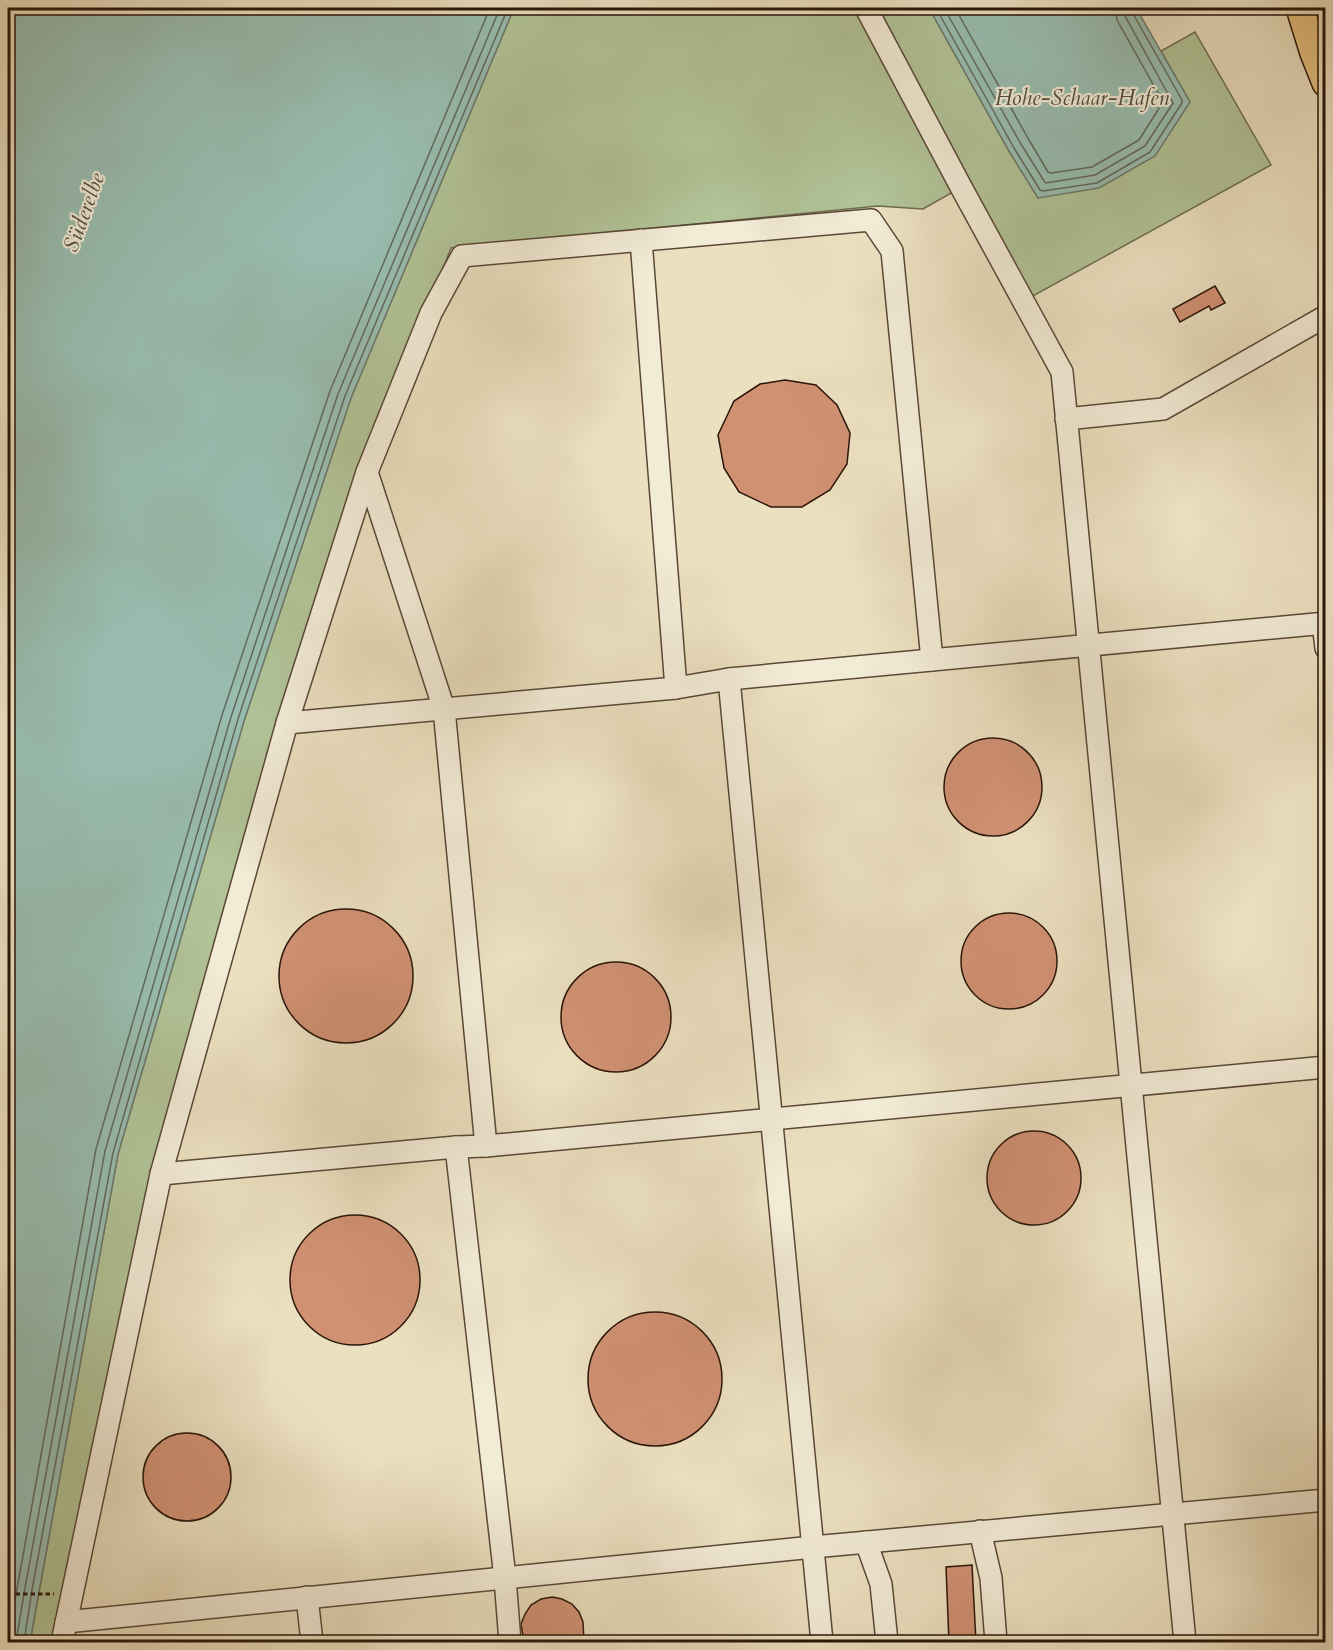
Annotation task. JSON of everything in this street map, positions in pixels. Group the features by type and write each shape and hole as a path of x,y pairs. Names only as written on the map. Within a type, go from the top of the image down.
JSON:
{"main road":[{"path":"1300,8 1326,83"}],"lane":[{"path":"866,8 1062,372 1185,1642"},
{"path":"932,660 892,251 871,220 462,256 431,313 367,472 287,723 161,1174 64,1632 308,1597 980,1531 1326,1500"},
{"path":"641,240 676,688"},
{"path":"1066,419 1163,409 1326,316"},
{"path":"367,472 444,709 486,1146"},
{"path":"287,723 676,688 729,679 1324,623 1326,648"},
{"path":"729,679 822,1642"},
{"path":"161,1174 486,1146 1326,1067"},
{"path":"456,1147 505,1578 510,1642"},
{"path":"980,1531 991,1578 996,1642"},
{"path":"866,1542 881,1584 887,1642"},
{"path":"308,1597 312,1642"}],"path":[{"path":"8,1594 58,1594"}],"green space":[{"path":"514,8 929,8 1038,198 1190,102 1161,51 1195,32 1271,165 1031,297 967,184 923,209 878,206 451,248 351,501 73,1546 52,1642 30,1642 118,1154 244,721 351,398"}],"water":[{"name":"Süderelbe","path":"8,8 514,8 351,398 244,721 118,1154 30,1642 8,1642"},
{"name":"Hohe-Schaar-Hafen","path":"929,8 1136,8 1190,102 1155,156 1099,188 1038,198"}],"building":[{"path":"1215,286 1225,303 1211,310 1209,306 1180,322 1173,309"},
{"path":"785,380 816,385 837,405 850,433 847,464 830,490 802,507 771,507 739,492 724,468 718,435 734,401 760,384"},
{"path":"993,738 1012,742 1028,752 1038,768 1042,787 1038,806 1028,822 1012,832 993,836 974,832 958,822 948,806 944,787 948,768 958,752 974,742"},
{"path":"346,909 371,914 393,929 408,951 413,976 408,1001 393,1023 371,1038 346,1043 321,1038 299,1023 284,1001 279,976 284,951 299,929 321,914"},
{"path":"1000,913 1018,913 1036,921 1049,934 1057,952 1054,980 1036,1001 1018,1009 1000,1009 982,1001 969,988 961,970 961,952 969,934 982,921"},
{"path":"616,962 637,966 655,978 667,996 671,1017 667,1038 655,1056 637,1068 616,1072 595,1068 577,1056 565,1038 561,1017 565,996 577,978 595,966"},
{"path":"1025,1131 1043,1131 1068,1144 1078,1160 1081,1178 1078,1196 1068,1212 1043,1225 1025,1225 1000,1212 987,1187 987,1169 1000,1144"},
{"path":"355,1215 380,1220 401,1234 415,1255 420,1280 415,1305 401,1326 380,1340 355,1345 330,1340 309,1326 295,1305 290,1280 295,1255 309,1234 330,1220"},
{"path":"655,1312 681,1317 702,1332 717,1353 722,1379 717,1405 702,1426 681,1441 655,1446 629,1441 608,1426 593,1405 588,1379 593,1353 608,1332 629,1317"},
{"path":"187,1433 212,1440 224,1452 231,1477 224,1502 212,1514 187,1521 162,1514 150,1502 143,1477 150,1452 162,1440"},
{"path":"972,1565 976,1642 949,1642 946,1567"},
{"path":"552,1597 572,1604 579,1612 583,1622 584,1642 524,1642 521,1624 525,1614 531,1605 541,1599"}]}
